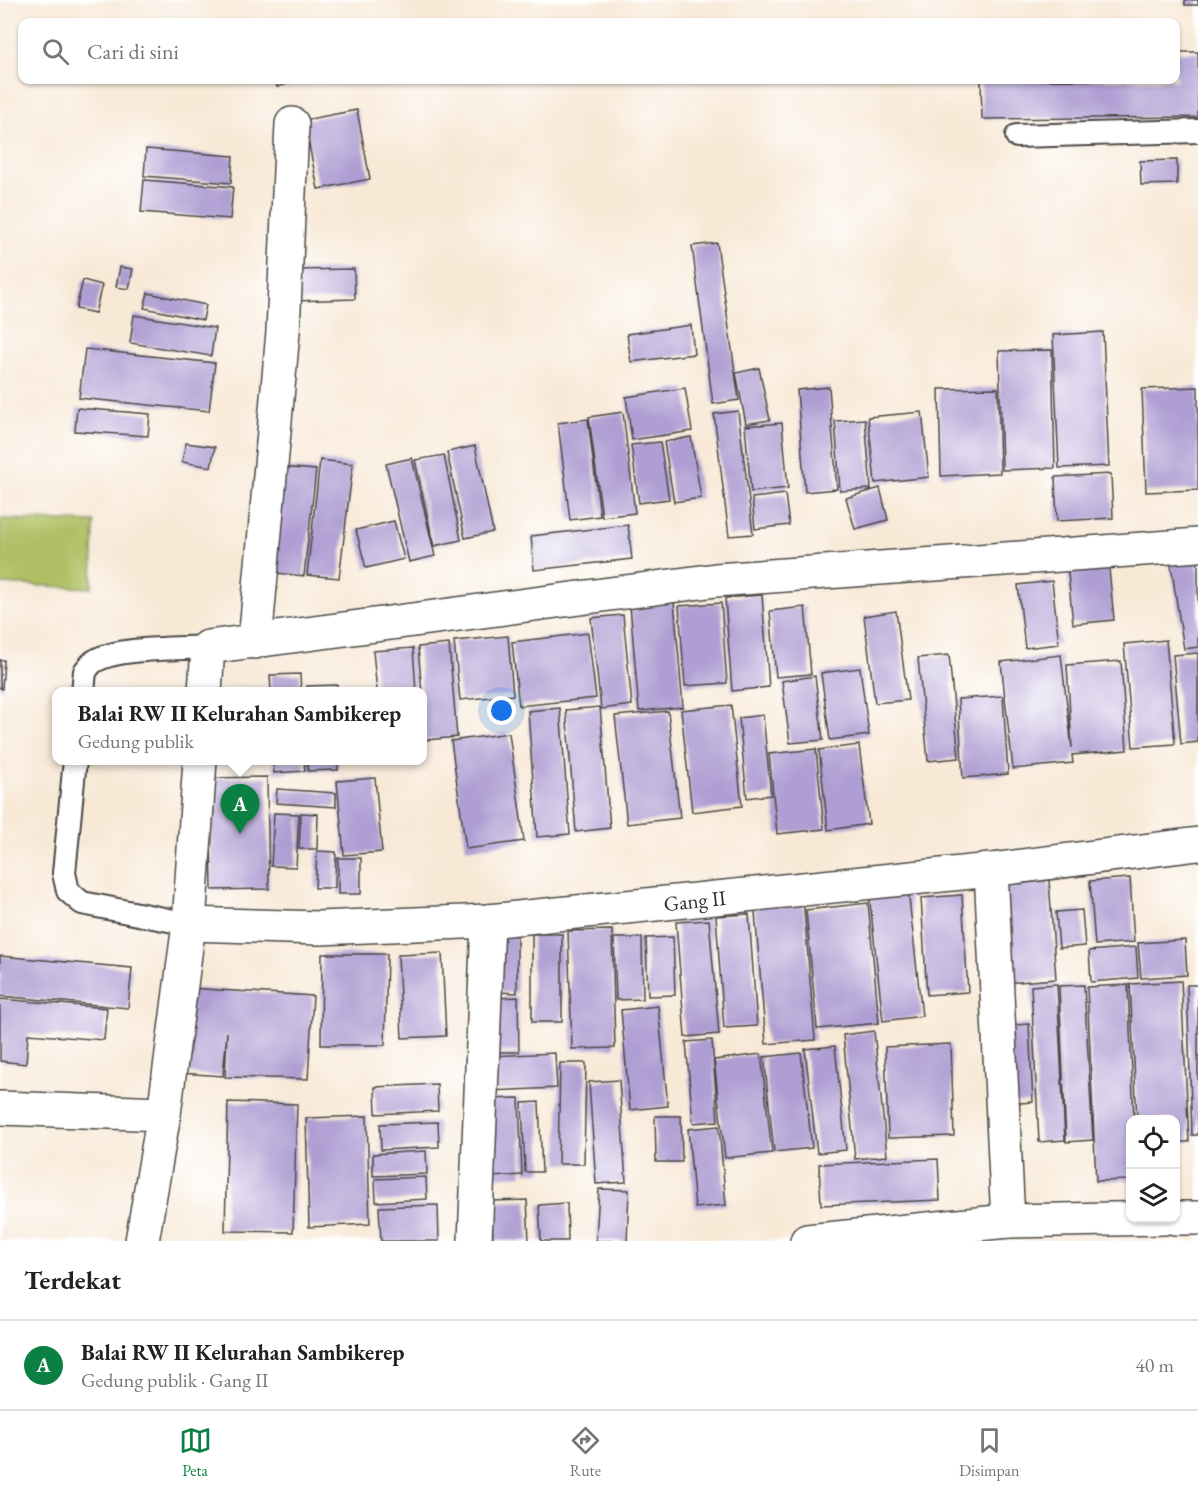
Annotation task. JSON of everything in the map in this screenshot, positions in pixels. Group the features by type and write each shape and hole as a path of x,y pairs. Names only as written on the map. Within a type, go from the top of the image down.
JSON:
{"street":[{"path":"255,642 283,332 292,124"},
{"path":"205,687 208,647 716,580 1198,544"},
{"path":"142,1241 164,1114 189,924 200,765"},
{"name":"Gang II","path":"189,924 319,928 488,921 991,870 1198,844"},
{"path":"991,870 1008,1221"},
{"path":"475,1241 488,921"},
{"path":"0,1108 164,1114"},
{"path":"1180,1218 1198,1218"},
{"path":"807,1241 1008,1221 1126,1219"}],"lane":[{"path":"1017,136 1198,132"},
{"path":"83,687 85,671 95,661 109,656 125,652 208,647"},
{"path":"75,765 64,873 68,891 82,903 189,924"}],"green space":[{"path":"0,519 94,522 92,588 0,584"}],"building":[{"path":"1185,0 1198,0 1198,5 1185,5"},
{"path":"1180,52 1198,52 1198,117 982,119 981,84 1180,84"},
{"path":"357,110 370,179 318,189 304,120"},
{"path":"146,149 233,156 231,183 144,176"},
{"path":"1177,160 1177,184 1141,185 1140,161"},
{"path":"144,180 233,187 230,219 141,212"},
{"path":"717,243 739,400 713,404 692,246"},
{"path":"120,267 133,269 129,289 116,287"},
{"path":"354,269 355,299 294,301 293,270"},
{"path":"83,280 102,285 95,313 76,309"},
{"path":"148,293 206,305 203,320 144,308"},
{"path":"134,315 215,328 211,356 130,343"},
{"path":"691,325 694,354 631,362 627,334"},
{"path":"1103,332 1109,466 1059,468 1053,335"},
{"path":"85,349 215,363 209,411 79,398"},
{"path":"1052,350 1055,468 1002,470 999,351"},
{"path":"759,368 770,420 746,424 736,373"},
{"path":"829,387 837,489 805,492 797,390"},
{"path":"1198,387 1198,490 1146,492 1142,389"},
{"path":"685,388 692,431 632,440 626,397"},
{"path":"998,388 1000,473 941,476 939,389"},
{"path":"77,408 150,414 148,436 75,431"},
{"path":"738,411 753,534 729,536 714,414"},
{"path":"623,412 635,513 602,517 589,417"},
{"path":"922,412 929,477 875,483 868,417"},
{"path":"588,419 600,516 570,520 558,423"},
{"path":"865,419 871,489 840,491 835,421"},
{"path":"782,423 788,488 751,492 745,426"},
{"path":"691,437 701,498 674,502 664,442"},
{"path":"660,442 669,499 639,503 631,445"},
{"path":"186,443 215,447 211,467 182,462"},
{"path":"475,446 493,532 465,538 447,452"},
{"path":"444,455 461,540 434,546 415,460"},
{"path":"412,458 435,556 409,562 386,464"},
{"path":"320,460 353,464 339,578 307,575"},
{"path":"280,467 316,470 304,576 268,572"},
{"path":"1111,474 1113,518 1057,521 1055,477"},
{"path":"880,488 888,520 855,529 846,498"},
{"path":"785,494 789,525 755,529 752,498"},
{"path":"394,521 404,559 366,568 356,530"},
{"path":"628,525 632,559 534,570 531,536"},
{"path":"1198,555 1198,647 1184,649 1170,559"},
{"path":"1108,559 1114,620 1073,624 1067,563"},
{"path":"1052,581 1059,644 1025,648 1018,585"},
{"path":"762,595 769,687 732,691 725,598"},
{"path":"674,602 683,707 639,711 630,605"},
{"path":"721,603 727,683 685,686 679,606"},
{"path":"805,607 811,674 776,677 770,611"},
{"path":"896,611 908,700 875,703 864,616"},
{"path":"623,615 632,705 601,709 591,618"},
{"path":"588,633 596,698 519,706 512,642"},
{"path":"508,636 513,695 460,700 454,641"},
{"path":"1166,640 1175,744 1133,747 1124,644"},
{"path":"449,644 457,737 427,740 427,687 421,687 418,647"},
{"path":"413,648 416,687 377,687 373,651"},
{"path":"1198,653 1198,742 1181,744 1173,655"},
{"path":"949,655 959,758 928,761 918,658"},
{"path":"1061,655 1072,748 1067,665 1121,661 1127,750 1072,755 1073,763 1013,769 1001,662"},
{"path":"0,660 4,660 2,689 0,688"},
{"path":"860,668 869,735 830,740 821,673"},
{"path":"300,674 301,687 271,687 270,675"},
{"path":"815,676 823,740 790,743 782,681"},
{"path":"337,685 337,687 307,687"},
{"path":"1003,696 1008,774 963,778 958,699"},
{"path":"731,705 742,806 692,812 681,710"},
{"path":"600,707 610,828 576,832 566,710"},
{"path":"560,708 570,834 537,837 528,711"},
{"path":"668,711 680,818 627,824 615,716"},
{"path":"763,715 771,795 747,798 739,718"},
{"path":"509,733 524,841 466,849 451,741"},
{"path":"859,745 869,824 828,830 819,750"},
{"path":"816,749 824,829 777,834 769,754"},
{"path":"273,765 304,765 305,771 274,773"},
{"path":"307,765 338,765 338,770 308,771"},
{"path":"267,777 269,889 212,890 210,778"},
{"path":"375,778 382,852 344,855 337,781"},
{"path":"277,789 336,793 336,807 276,803"},
{"path":"274,813 299,814 296,867 271,866"},
{"path":"301,813 318,814 317,849 299,849"},
{"path":"317,851 336,852 335,888 315,888"},
{"path":"338,858 361,858 361,894 338,894"},
{"path":"1130,878 1134,942 1095,945 1090,881"},
{"path":"1049,880 1056,979 1005,983 998,884"},
{"path":"908,889 922,1016 883,1021 869,893"},
{"path":"962,895 968,992 927,995 921,898"},
{"path":"803,896 815,1040 766,1044 754,900"},
{"path":"868,903 879,1023 817,1029 806,910"},
{"path":"1082,910 1085,946 1059,948 1056,912"},
{"path":"749,914 757,1026 724,1028 716,916"},
{"path":"709,920 719,1034 685,1037 676,922"},
{"path":"612,930 615,1048 572,1049 568,931"},
{"path":"496,931 517,931 517,993 496,992"},
{"path":"532,934 562,934 562,1022 532,1022"},
{"path":"673,937 675,995 648,996 646,938"},
{"path":"614,938 642,938 643,999 616,1000"},
{"path":"1185,940 1187,975 1141,978 1138,943"},
{"path":"1136,947 1138,978 1091,982 1089,951"},
{"path":"442,953 446,1036 402,1038 398,955"},
{"path":"322,954 387,954 385,1045 321,1045"},
{"path":"0,956 132,968 128,1008 0,996"},
{"path":"1181,981 1189,1142 1180,1142 1180,1115 1137,1115 1130,984"},
{"path":"1057,984 1065,1140 1039,1142 1031,986"},
{"path":"1084,985 1093,1140 1066,1142 1059,986"},
{"path":"1128,985 1134,1115 1126,1115 1126,1180 1096,1181 1087,987"},
{"path":"1187,985 1198,985 1198,1135 1192,1135"},
{"path":"188,988 313,996 308,1079 225,1077 227,1032 223,1076 180,1073"},
{"path":"518,997 519,1052 496,1052 496,998"},
{"path":"0,999 107,1008 104,1040 28,1034 26,1064 0,1061"},
{"path":"658,1006 668,1106 630,1110 621,1010"},
{"path":"1029,1024 1033,1102 1007,1104 1002,1026"},
{"path":"874,1031 887,1156 855,1159 843,1035"},
{"path":"712,1040 718,1121 693,1123 686,1042"},
{"path":"951,1044 954,1136 888,1138 885,1047"},
{"path":"835,1046 846,1150 817,1153 805,1049"},
{"path":"555,1053 557,1088 491,1091 489,1056"},
{"path":"801,1053 812,1148 774,1152 764,1057"},
{"path":"761,1054 772,1153 725,1158 714,1060"},
{"path":"560,1063 586,1063 584,1164 558,1164"},
{"path":"619,1080 626,1182 596,1184 589,1082"},
{"path":"437,1084 438,1111 376,1114 375,1087"},
{"path":"519,1098 522,1175 492,1177 489,1099"},
{"path":"228,1102 297,1104 293,1232 225,1231"},
{"path":"539,1102 542,1172 525,1172 522,1103"},
{"path":"367,1116 370,1224 309,1227 306,1118"},
{"path":"655,1116 681,1116 682,1162 656,1162"},
{"path":"438,1122 439,1147 381,1150 380,1124"},
{"path":"719,1126 726,1205 695,1208 688,1129"},
{"path":"426,1151 427,1174 373,1176 373,1154"},
{"path":"938,1159 940,1200 821,1205 819,1164"},
{"path":"426,1177 427,1199 376,1202 375,1179"},
{"path":"599,1189 629,1190 627,1241 596,1241"},
{"path":"527,1200 529,1241 493,1241 491,1201"},
{"path":"567,1203 568,1241 541,1241 539,1205"},
{"path":"438,1205 439,1241 381,1241 379,1207"}],"place":[{"name":"Balai RW II Kelurahan Sambikerep","path":"240,834"}]}
